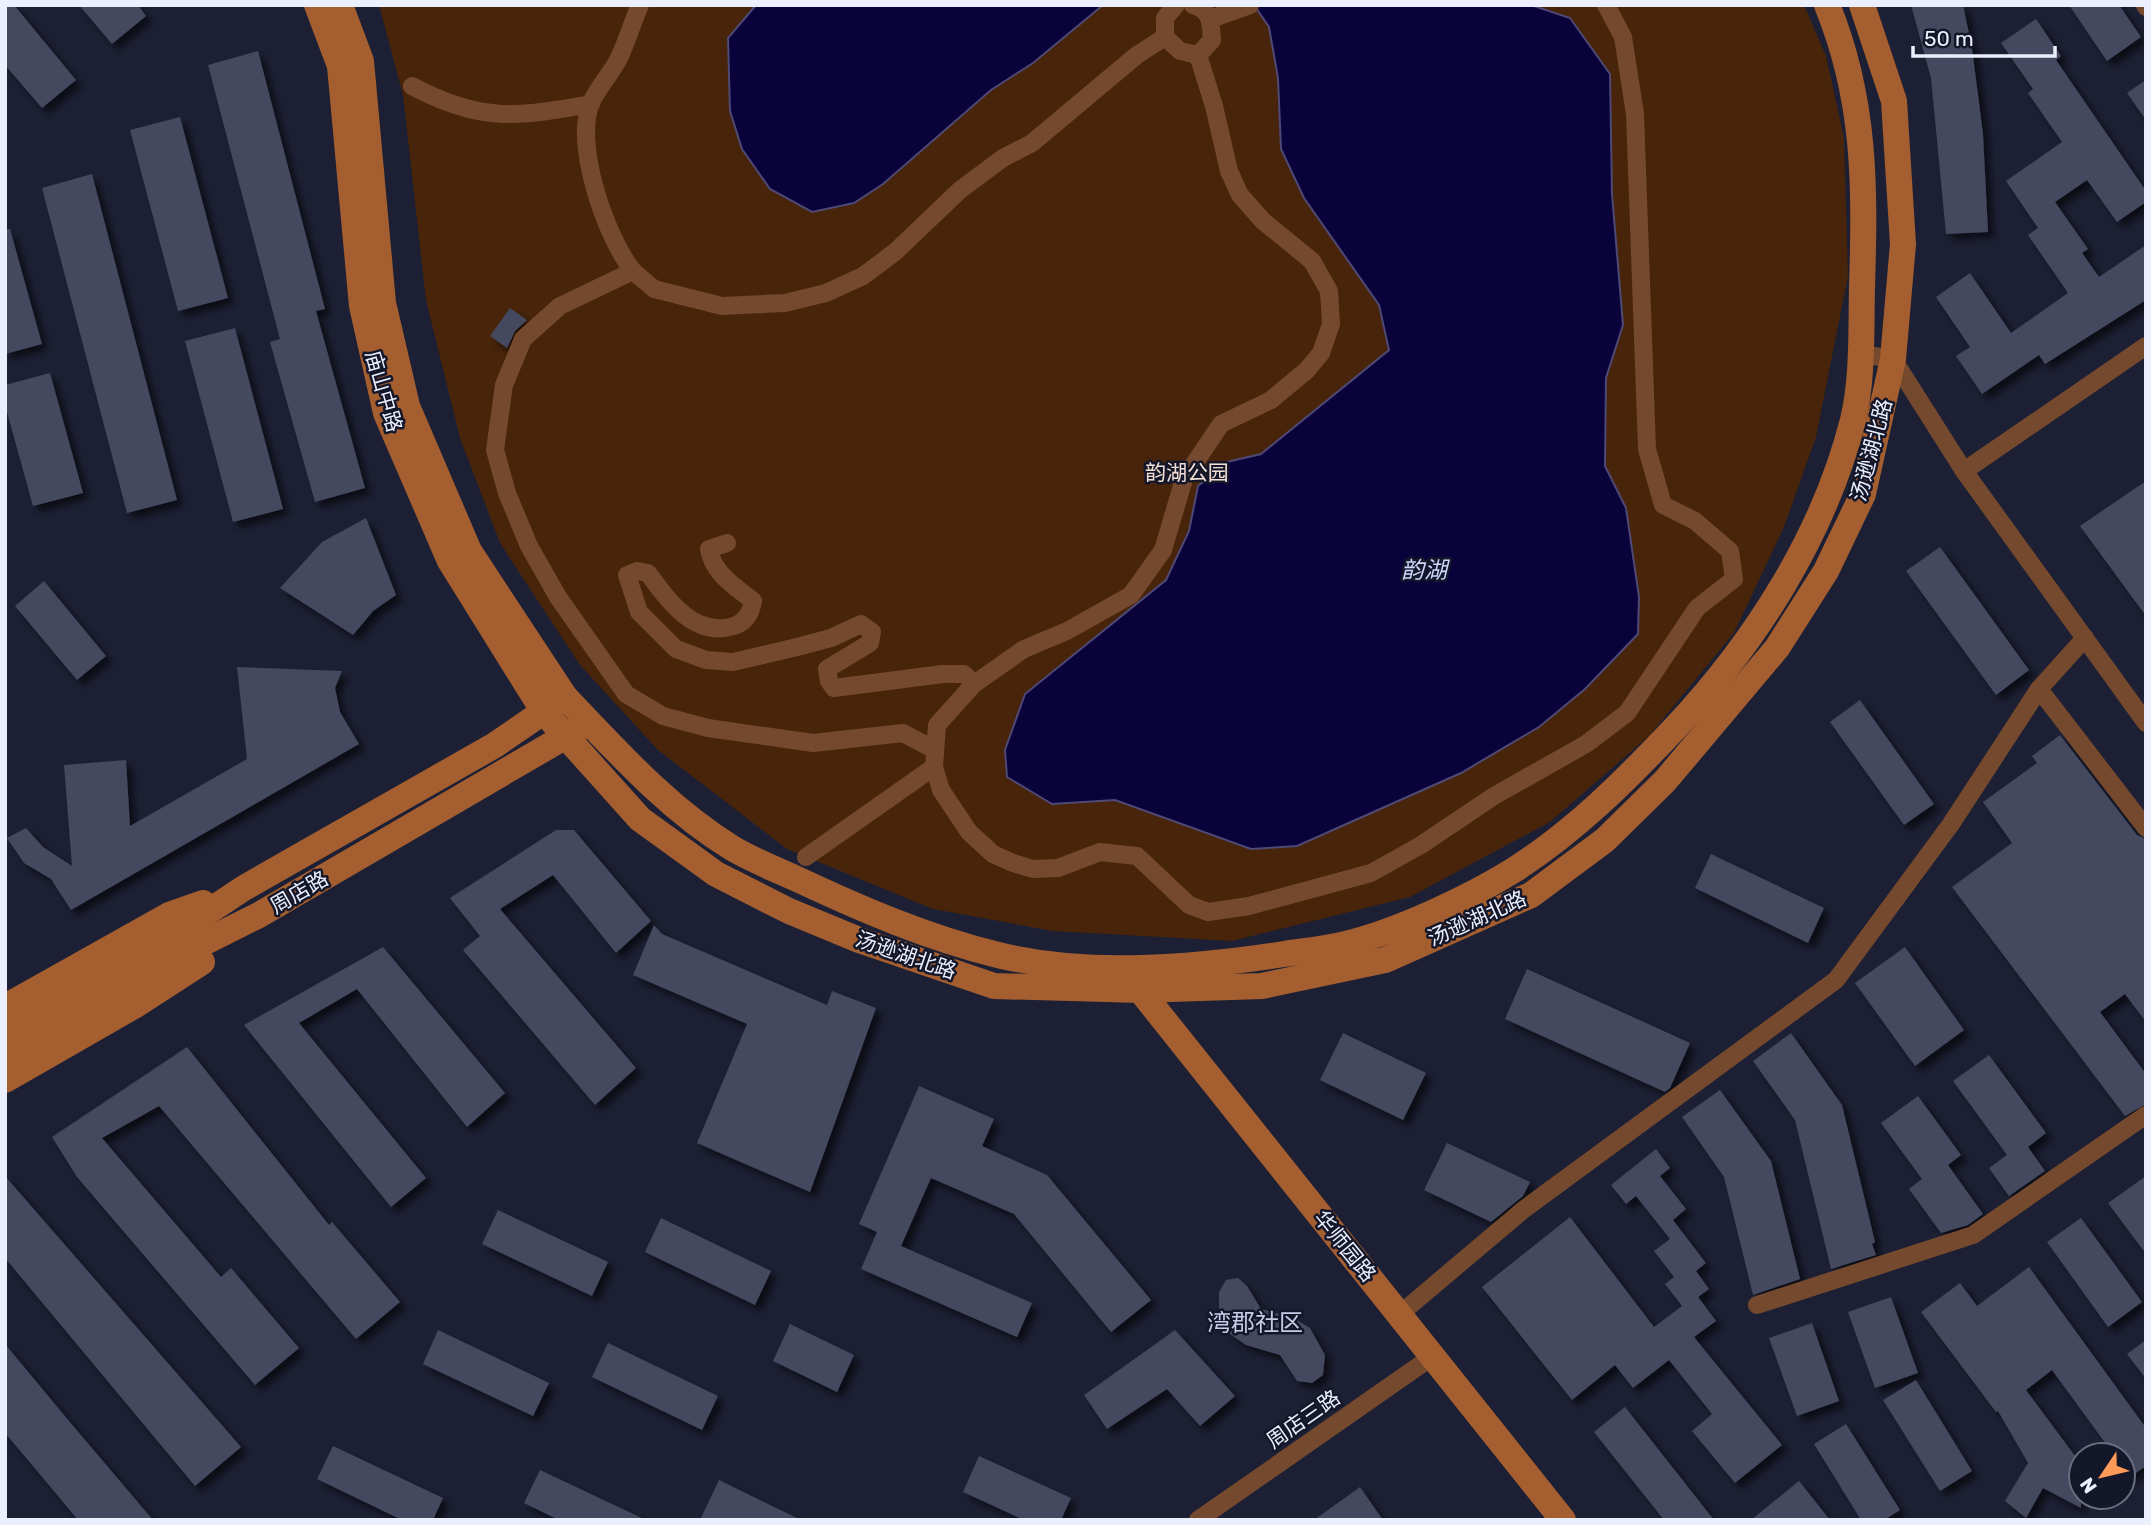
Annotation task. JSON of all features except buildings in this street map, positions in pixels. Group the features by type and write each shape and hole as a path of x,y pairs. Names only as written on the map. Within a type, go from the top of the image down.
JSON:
{"street":[{"name":"庙山中路","path":"317,5 340,66 362,306 386,412 450,561 544,712 565,738"},
{"name":"庙山中路","path":"340,5 361,61 383,303 407,406 469,551 565,697"},
{"path":"640,5 623,50 591,104 586,124 589,166 609,231 633,271 654,289 722,306 785,303 839,287 863,276 895,252 960,190 1003,158 1032,143 1137,55 1165,37"},
{"path":"1176,5 1165,18 1165,37 1180,51 1198,55"},
{"path":"1193,5 1203,8 1211,19 1212,40 1198,55"},
{"path":"1211,19 1250,5"},
{"path":"1198,55 1214,106 1229,171 1240,195 1262,221 1312,261 1329,291 1331,324 1321,353 1307,370 1271,400 1221,424 1184,479 1163,550 1131,595 1068,631 1024,649 974,684 937,725 935,758 941,790 969,832 992,854 1033,869 1058,868 1100,852 1137,856 1189,905 1208,912 1249,906 1371,873 1421,845 1494,796 1562,760 1627,713 1696,608 1734,579 1730,551 1695,521 1663,505 1647,449 1635,114 1623,37 1606,5"},
{"name":"汤逊湖北路","path":"565,697 660,796 733,848 869,913 999,955 1073,965 1141,979 1346,944 1431,912 1512,871 1592,814 1703,698 1750,635 1794,565 1834,480 1854,416 1861,354 1865,182 1857,105 1841,39 1827,5"},
{"name":"汤逊湖北路","path":"565,738 640,819 716,874 789,911 859,940 994,986 1141,979 1262,986 1385,960 1531,895 1605,840 1665,781 1777,648 1826,572 1863,494 1893,359 1903,244 1894,101 1862,5"},
{"path":"412,86 442,102 517,117 591,104"},
{"path":"633,271 560,306 523,339 504,385 495,450 507,493 529,546 558,597 626,694 663,716 708,727 813,743 903,733 935,758"},
{"path":"1965,471 2146,346"},
{"path":"1861,354 1893,359 1965,471 2146,723"},
{"path":"727,543 709,549 711,562 724,578 753,601 751,613 739,624 719,630 700,626 682,615 648,573 637,571 627,575 639,612 676,649 706,660 733,662 831,638 861,624 872,632 870,642 827,669 829,681 834,688 943,674 964,674 974,684"},
{"path":"1399,1314 1523,1210 1836,980 1951,824 2039,688 2085,638"},
{"path":"2039,688 2146,828"},
{"path":"544,712 565,697"},
{"name":"周店路","path":"5,1056 244,888 495,745 544,712"},
{"name":"周店路","path":"5,1031 259,915 565,738 588,721"},
{"path":"806,857 935,758"},
{"path":"5,1007 169,915 244,888"},
{"path":"5,1080 157,991 203,961 259,915"},
{"name":"华师园路","path":"1141,979 1399,1314 1563,1520"},
{"path":"1757,1305 1973,1235 2146,1115"},
{"name":"周店三路","path":"1198,1520 1433,1356"}],"green space":[{"name":"韵湖公园","path":"379,5 1804,5 1826,56 1844,138 1848,276 1816,437 1784,527 1734,633 1649,736 1550,822 1410,897 1232,941 1053,931 933,909 787,849 658,750 580,665 500,543 460,438 426,300 403,95"}],"water":[{"path":"756,5 1103,5 1033,63 991,90 883,184 854,203 812,212 770,189 742,149 730,111 728,38"},
{"name":"韵湖","path":"1254,5 1531,5 1570,18 1610,74 1612,194 1623,325 1606,378 1605,466 1626,508 1639,597 1638,634 1585,689 1539,727 1461,773 1297,846 1251,849 1115,800 1052,804 1007,777 1005,750 1025,694 1166,580 1189,531 1198,486 1227,462 1261,454 1389,350 1379,305 1304,198 1281,149 1278,78 1269,27"}],"district":[{"name":"湾郡社区","path":"1255,1323"}]}
